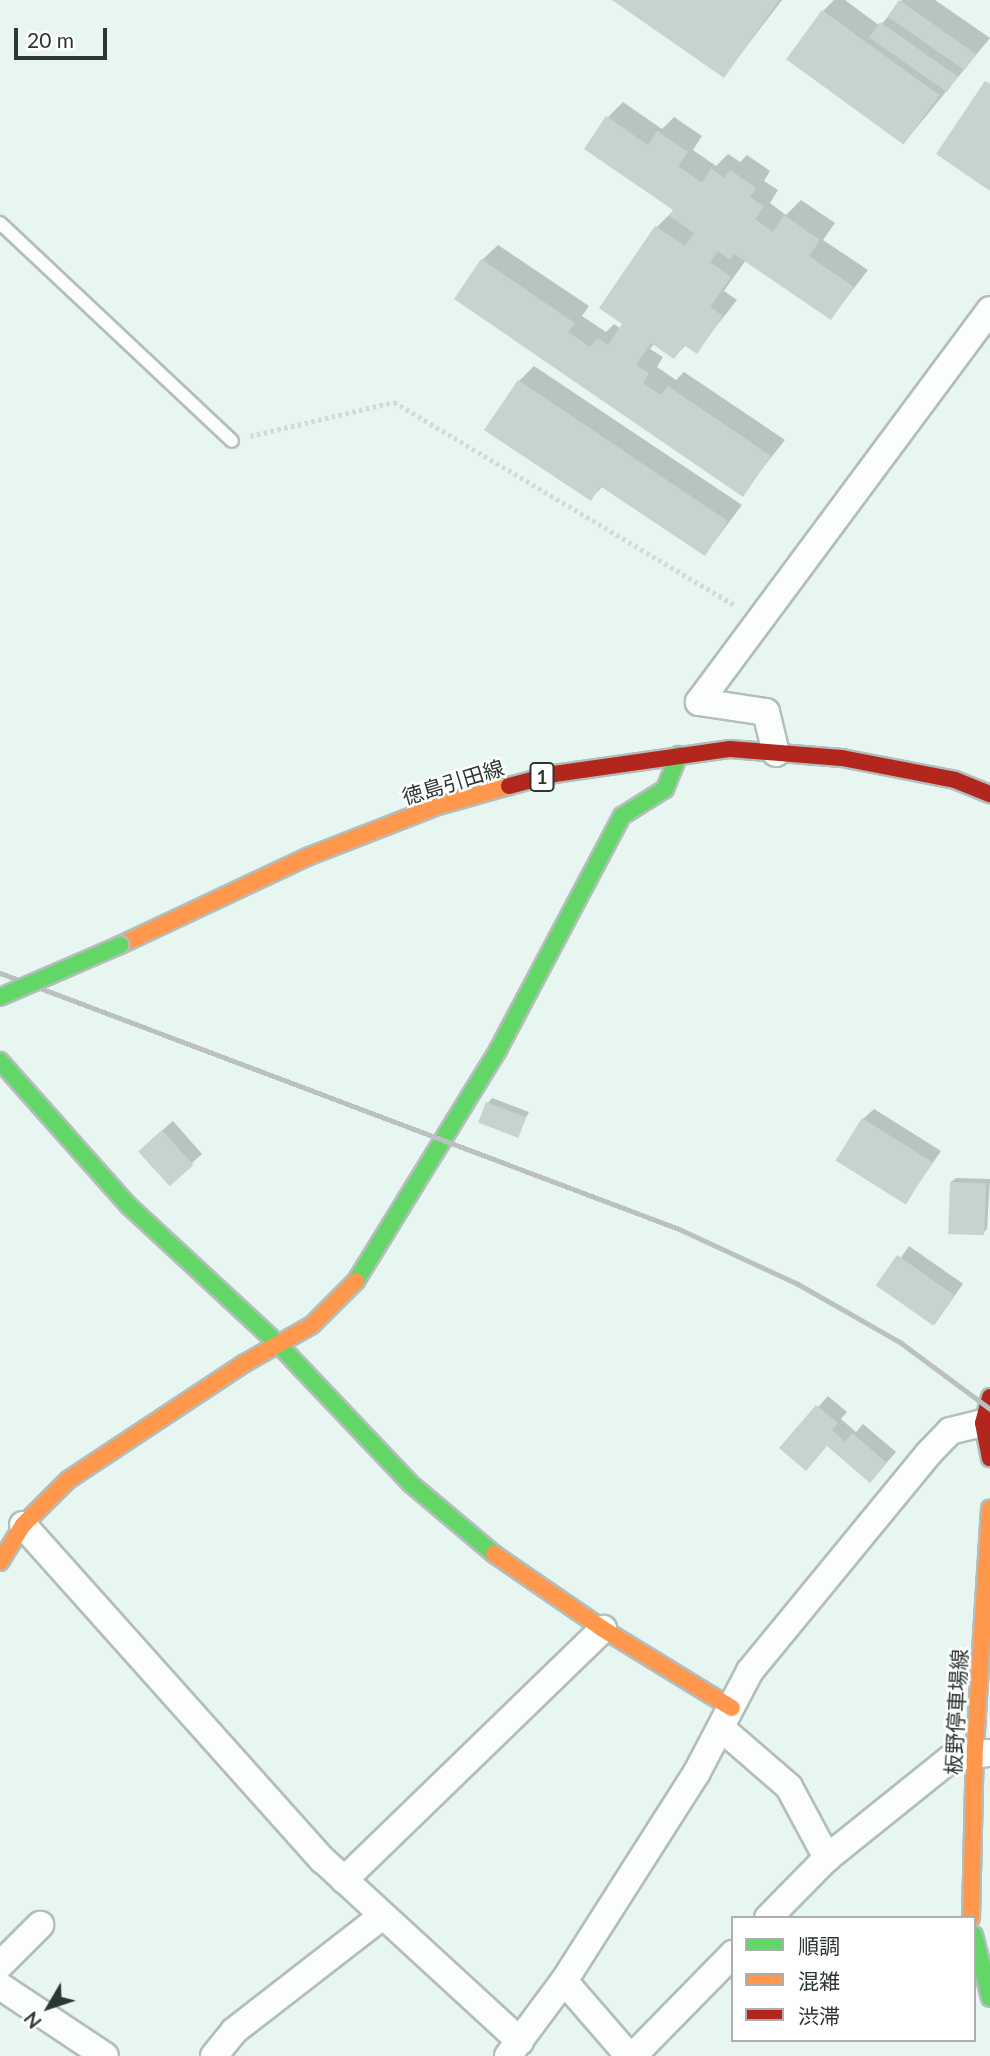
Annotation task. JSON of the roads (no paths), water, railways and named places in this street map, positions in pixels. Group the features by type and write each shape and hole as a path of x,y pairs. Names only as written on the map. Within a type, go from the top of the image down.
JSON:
{"street":[{"path":"776,753 766,712 699,702 990,310"},
{"name":"徳島引田線","path":"0,997 120,945 307,857 438,806 554,774 730,749 842,758 954,780 990,794"},
{"path":"0,1562 23,1525 68,1480 245,1363 280,1346 312,1325 367,1270 498,1050 622,816 665,789 679,755"},
{"path":"0,1061 128,1205 280,1346 411,1485 489,1550 726,1718 789,1787 827,1858"},
{"path":"990,1397 984,1423 990,1458"},
{"path":"23,1525 344,1880 514,2048 564,1980 726,1718 750,1671 928,1454 950,1431 984,1423"},
{"name":"板野停車場線","path":"971,1916 982,1753 990,1508"},
{"path":"344,1880 603,1629"},
{"path":"770,1916 827,1858 950,1759 982,1753"},
{"path":"214,2056 234,2031 382,1916"},
{"path":"0,1965 40,1924"},
{"path":"976,1943 990,1998"},
{"path":"564,1980 631,2056 731,1956"},
{"path":"0,1986 105,2056"}],"lane":[{"path":"0,223 232,441"}],"railway":[{"path":"0,973 679,1229 796,1283 901,1343 990,1409"}]}
